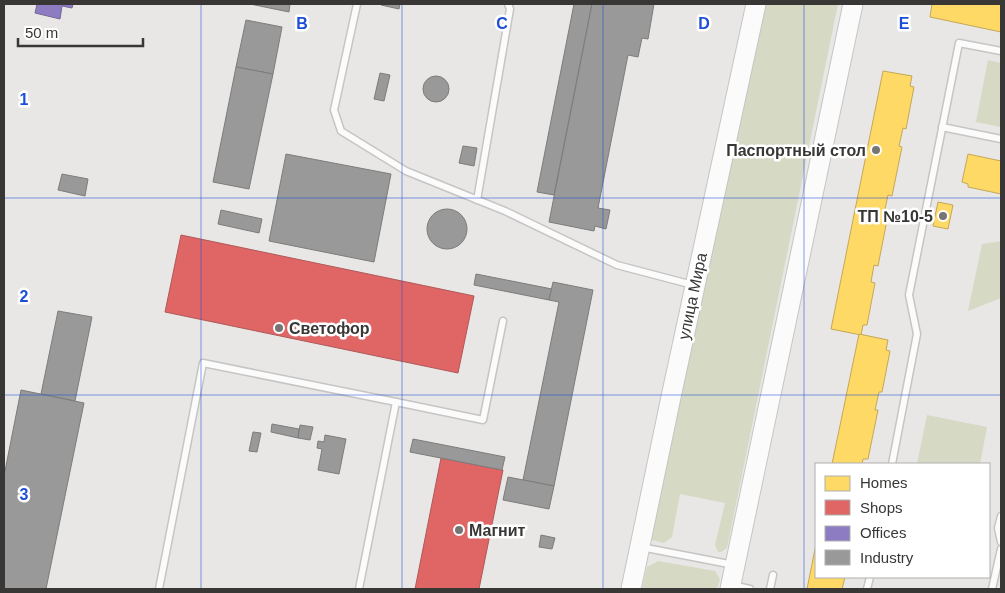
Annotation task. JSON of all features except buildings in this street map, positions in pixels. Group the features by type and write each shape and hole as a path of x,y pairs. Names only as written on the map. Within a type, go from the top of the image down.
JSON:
{"main road":[{"name":"улица Мира","path":"631,589 756,4"},
{"path":"730,587 853,4"}],"lane":[{"path":"357,4 334,110 341,131 406,171 505,211 617,265 695,285"},
{"path":"477,200 510,9 508,4"},
{"path":"892,463 917,334 909,295 958,43 1001,51"},
{"path":"942,128 1001,140"},
{"path":"159,589 203,363 483,420 503,321"},
{"path":"359,589 396,402"},
{"path":"1001,516 998,528 1001,542"},
{"path":"640,546 735,566"},
{"path":"992,589 1001,549"},
{"path":"770,589 773,575"},
{"path":"730,587 750,589"}],"green space":[{"path":"765,4 838,4 727,548 718,552 715,545 725,503 680,494 672,537 664,543 652,540 648,533"},
{"path":"988,60 1001,63 1001,127 976,122"},
{"path":"1001,241 1001,298 968,311 982,244"},
{"path":"927,415 987,427 980,463 917,463"},
{"path":"658,561 715,571 720,579 717,589 642,589 647,567"}],"place":[{"name":"Паспортный стол","path":"876,150"},
{"name":"ТП №10-5","path":"943,216"},
{"name":"Светофор","path":"279,328"},
{"name":"Магнит","path":"459,530"}]}
